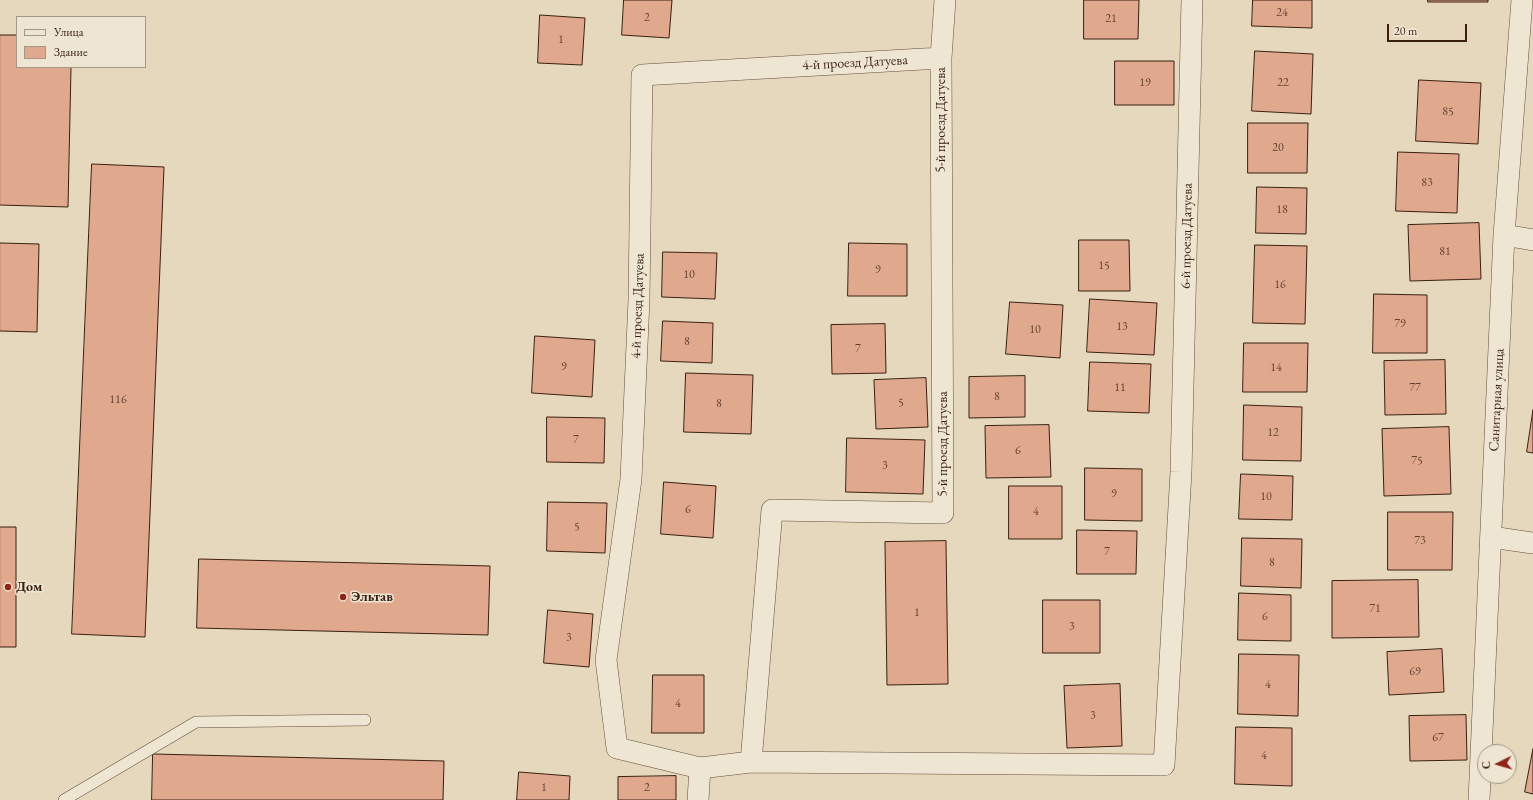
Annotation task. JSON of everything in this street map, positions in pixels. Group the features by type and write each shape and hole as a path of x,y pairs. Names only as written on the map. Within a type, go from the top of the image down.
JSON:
{"street":[{"name":"5-й проезд Датуева","path":"751,762 772,510 943,513 941,58 945,0"},
{"name":"6-й проезд Датуева","path":"751,762 1164,765 1181,472 1192,0"},
{"name":"Санитарная улица","path":"1479,800 1504,236 1522,0"},
{"name":"4-й проезд Датуева","path":"700,768 617,748 606,660 631,479 639,300 642,75 941,58"},
{"path":"1504,236 1533,240"},
{"path":"1491,537 1533,543"},
{"path":"698,800 700,768 751,762"}],"lane":[{"path":"64,800 196,722 365,720"}],"building":[{"path":"624,0 672,0 669,38 622,35"},
{"path":"1084,0 1139,0 1138,39 1084,39"},
{"path":"1253,0 1312,0 1312,28 1252,26"},
{"path":"1428,0 1488,0 1488,2 1428,2"},
{"path":"540,15 585,18 582,65 538,63"},
{"path":"0,35 16,35 16,68 71,68 68,207 0,205"},
{"path":"1255,51 1313,54 1311,114 1252,111"},
{"path":"1115,61 1174,61 1174,105 1115,105"},
{"path":"1419,80 1481,83 1478,144 1416,141"},
{"path":"1248,123 1308,123 1307,173 1248,173"},
{"path":"1398,152 1459,154 1457,213 1396,211"},
{"path":"92,164 164,167 145,637 72,634"},
{"path":"1257,187 1307,188 1306,234 1256,233"},
{"path":"1479,223 1481,279 1410,281 1408,225"},
{"path":"1079,240 1129,240 1130,291 1079,291"},
{"path":"0,243 39,244 37,332 0,331"},
{"path":"849,243 907,244 907,296 848,296"},
{"path":"1255,245 1307,246 1305,324 1253,323"},
{"path":"663,252 717,253 715,299 662,297"},
{"path":"1374,294 1427,295 1427,353 1373,353"},
{"path":"1090,299 1157,303 1154,355 1087,352"},
{"path":"1010,302 1063,305 1060,358 1006,354"},
{"path":"663,321 713,323 712,363 661,361"},
{"path":"885,324 886,373 832,374 831,325"},
{"path":"535,336 595,340 592,397 532,393"},
{"path":"1244,343 1308,343 1307,392 1243,392"},
{"path":"1445,360 1446,414 1385,415 1384,361"},
{"path":"1090,362 1151,364 1149,413 1088,411"},
{"path":"686,373 753,375 751,434 684,432"},
{"path":"1025,376 1025,417 969,418 969,377"},
{"path":"926,378 928,427 876,429 874,380"},
{"path":"1244,405 1302,407 1301,461 1243,460"},
{"path":"1533,410 1533,453 1527,452"},
{"path":"547,417 605,418 604,463 547,462"},
{"path":"1049,425 1051,477 986,478 985,426"},
{"path":"1449,427 1451,494 1384,496 1382,429"},
{"path":"847,438 925,440 923,494 846,492"},
{"path":"1085,468 1142,469 1142,521 1085,520"},
{"path":"1241,474 1293,476 1292,520 1239,519"},
{"path":"664,482 716,486 713,538 661,534"},
{"path":"1009,486 1062,486 1062,539 1009,539"},
{"path":"548,502 607,503 605,553 547,551"},
{"path":"1388,512 1453,512 1452,570 1388,570"},
{"name":"Дом","path":"0,527 16,527 16,647 0,647"},
{"path":"1077,530 1137,531 1136,574 1077,574"},
{"path":"1242,538 1302,539 1301,588 1241,586"},
{"path":"946,541 948,684 887,685 885,542"},
{"name":"Эльтав","path":"199,559 490,566 488,635 197,628"},
{"path":"1418,580 1419,637 1332,638 1332,581"},
{"path":"1239,593 1291,595 1291,641 1238,640"},
{"path":"1043,600 1100,600 1100,653 1043,653"},
{"path":"548,610 593,614 589,667 544,663"},
{"path":"1442,649 1444,692 1389,695 1387,652"},
{"path":"1239,654 1299,655 1298,716 1238,714"},
{"path":"653,675 704,675 704,733 652,733"},
{"path":"1120,684 1122,746 1067,748 1064,686"},
{"path":"1466,715 1467,760 1410,761 1409,716"},
{"path":"1236,727 1292,728 1292,786 1235,784"},
{"path":"1533,749 1533,794 1525,792"},
{"path":"153,754 444,761 443,800 152,800"},
{"path":"519,772 570,776 569,800 517,800"},
{"path":"676,776 676,800 618,800 618,777"}],"place":[{"name":"Дом","path":"8,587"},
{"name":"Эльтав","path":"343,597"}]}
